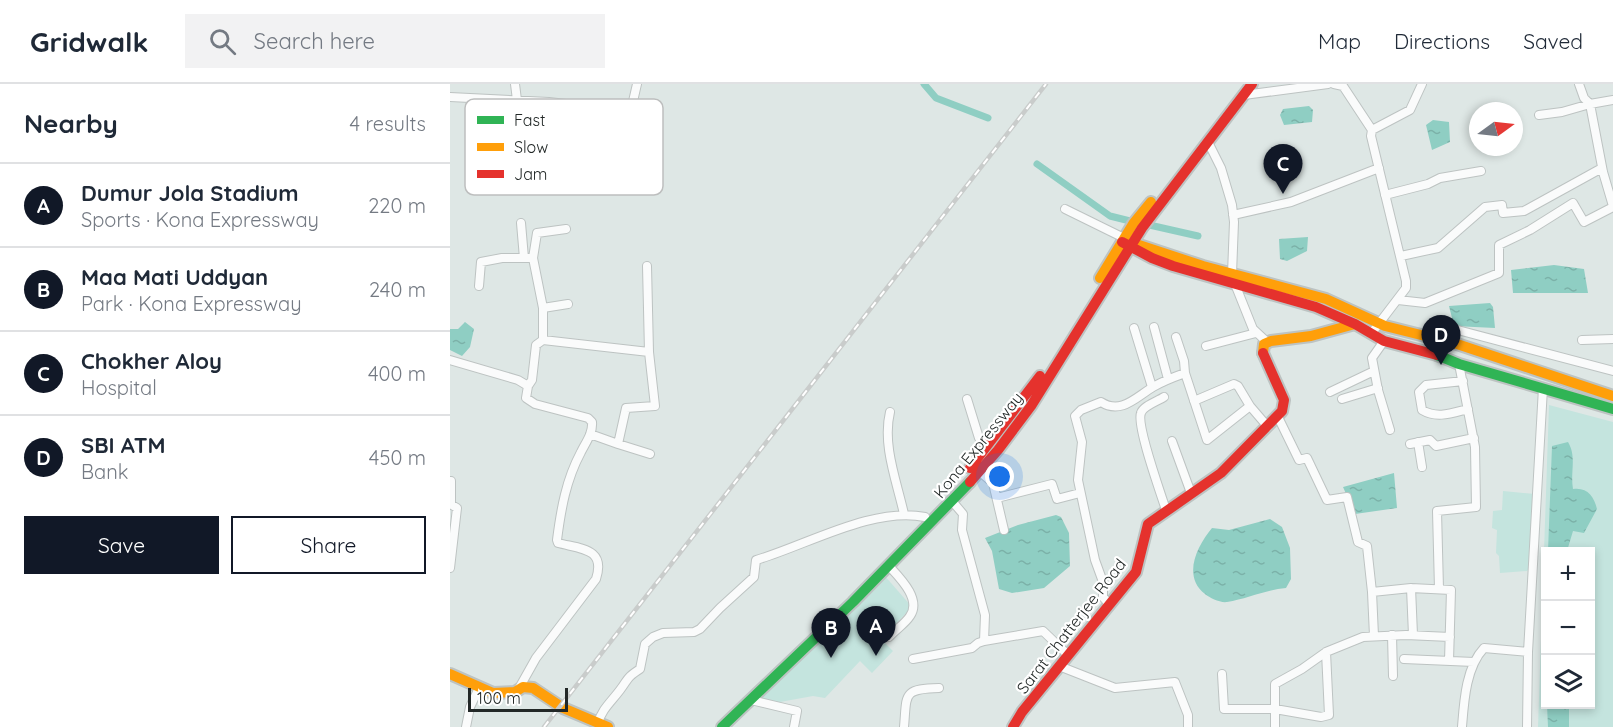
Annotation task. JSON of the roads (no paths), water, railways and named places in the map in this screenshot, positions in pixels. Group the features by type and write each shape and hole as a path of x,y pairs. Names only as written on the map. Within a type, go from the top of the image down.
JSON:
{"main road":[{"name":"Kona Expressway","path":"715,727 847,598 963,478 1039,378 1125,241 1207,133 1243,89 1252,84"},
{"name":"Kona Expressway","path":"1150,210 1208,142 1243,89"},
{"name":"Kona Expressway","path":"722,727 889,566 979,471 1031,406 1125,241"},
{"path":"1125,241 1317,307 1384,340 1613,409"},
{"path":"1233,279 1326,299 1379,323 1457,344 1613,396"},
{"path":"1278,417 1285,404 1264,358 1263,348 1267,342 1311,336 1355,324"},
{"name":"Sarat Chatterjee Road","path":"1013,727 1139,565 1148,524 1221,473 1278,417"},
{"path":"450,674 493,693 501,694 523,687 533,688 559,706 604,726"}],"street":[{"path":"515,84 517,99"},
{"path":"634,99 637,84"},
{"path":"1243,89 1328,84"},
{"path":"1334,84 1343,86 1372,130 1371,136 1401,256 1406,288 1371,334"},
{"path":"1372,130 1410,110 1422,84"},
{"path":"1398,300 1425,303 1499,273 1499,244 1530,230 1573,203 1584,222 1613,206 1602,168 1590,104 1584,98 1579,84"},
{"path":"450,97 495,99"},
{"path":"1539,115 1613,100"},
{"path":"1208,142 1221,168 1233,215 1233,279 1256,333 1267,342"},
{"path":"1233,215 1291,202 1379,168"},
{"path":"1401,256 1438,248 1485,207 1502,205 1503,213 1524,212 1602,168"},
{"path":"1385,195 1428,184 1440,177 1481,171"},
{"path":"1065,209 1125,241"},
{"path":"521,223 524,258"},
{"path":"543,340 543,308 533,258 537,233 566,230"},
{"path":"479,286 481,262 502,258 533,258"},
{"path":"618,444 626,408 656,404 650,352 647,266"},
{"path":"543,308 567,304"},
{"path":"1154,327 1168,379"},
{"path":"1134,328 1152,387"},
{"path":"1454,329 1613,372"},
{"path":"1206,346 1256,333"},
{"path":"1176,337 1207,440 1250,406"},
{"path":"1582,340 1613,339"},
{"path":"518,690 536,658 596,579 598,571 597,557 593,552 558,543 557,540 567,485 573,466 593,430 592,422 588,418 535,404 526,398 528,386 532,380 536,345 543,340 650,352"},
{"path":"1384,340 1372,357 1390,430"},
{"path":"450,360 518,380 528,386"},
{"path":"1439,589 1437,511 1476,507 1474,438 1459,364"},
{"path":"1330,392 1374,370"},
{"path":"1110,605 1103,597 1103,582 1095,560 1080,493 1078,480 1082,442 1075,416 1081,410 1101,402 1115,408 1123,405 1152,387 1185,373"},
{"path":"1462,381 1426,386 1419,392 1422,410 1429,415 1440,416 1468,409"},
{"path":"1194,401 1236,384 1250,406 1268,427"},
{"path":"1342,399 1378,388"},
{"path":"1527,727 1528,652 1543,388"},
{"path":"1164,397 1142,410 1140,414 1142,432 1166,510"},
{"path":"967,399 980,438 988,445"},
{"path":"890,412 886,426 904,514"},
{"path":"1278,417 1299,460 1306,458 1327,500 1347,497 1358,542 1367,546 1374,636"},
{"path":"590,434 650,454"},
{"path":"1422,466 1414,443 1430,440 1436,446 1474,438"},
{"path":"1172,441 1191,493"},
{"path":"979,471 993,483 1004,530"},
{"path":"450,568 456,508 450,504 451,482"},
{"path":"997,498 1052,484 1057,499 1080,493"},
{"path":"952,501 963,514 962,530 985,615 984,641"},
{"path":"604,726 601,714 621,690 627,678 640,669 645,644 653,637 663,633 694,632 700,629 720,608 749,584 754,577 756,560 848,526 904,514 925,518"},
{"path":"889,566 907,586 911,595 912,610 911,615 889,637"},
{"path":"1372,592 1411,588 1451,590 1449,661"},
{"path":"1411,588 1413,635"},
{"path":"913,659 972,648 984,641 1043,631 1068,655"},
{"path":"1392,635 1393,676"},
{"path":"1275,727 1275,684 1277,681 1302,669 1326,652 1363,637 1413,635 1449,637"},
{"path":"1462,727 1464,703 1475,658 1484,648 1528,652"},
{"path":"1222,674 1224,709 1275,709 1321,717 1329,715 1326,652"},
{"path":"1404,659 1474,662"},
{"path":"1059,666 1115,688 1175,682 1188,715 1188,727"},
{"path":"466,727 470,707 479,688"},
{"path":"904,727 907,696 918,689 939,688"},
{"path":"751,700 797,711 794,727"}],"water":[{"path":"1309,106 1313,110 1312,122 1284,125 1280,115 1283,109"},
{"path":"1433,120 1449,122 1450,142 1432,150 1426,125"},
{"path":"1308,237 1307,251 1287,261 1280,259 1279,239"},
{"path":"1554,265 1584,269 1588,293 1513,293 1511,270"},
{"path":"1490,303 1493,307 1495,328 1454,326 1449,306"},
{"path":"465,322 474,329 470,347 462,356 450,350 450,329 458,329"},
{"path":"1568,442 1573,459 1573,489 1582,489 1589,493 1597,509 1584,533 1573,531 1568,547 1548,547 1552,446"},
{"path":"1394,473 1397,508 1355,514 1343,487"},
{"path":"1056,515 1061,517 1069,533 1070,566 1044,588 1012,593 999,589 992,551 985,538 1018,525"},
{"path":"1270,519 1282,527 1290,548 1291,579 1286,588 1227,602 1215,600 1205,594 1194,579 1193,570 1201,543 1212,528 1229,530"},
{"path":"1547,709 1569,709 1569,727 1548,727"}],"waterway":[{"path":"924,84 936,98 988,118"},
{"path":"1037,164 1110,216 1134,222"},
{"path":"1145,224 1198,236"}],"railway":[{"path":"544,727 1046,84"}],"place":[{"name":"Chokher Aloy","path":"1283,194"},
{"name":"SBI ATM","path":"1441,365"},
{"name":"Dumur Jola Stadium","path":"876,656"},
{"name":"Maa Mati Uddyan","path":"831,658"}]}
